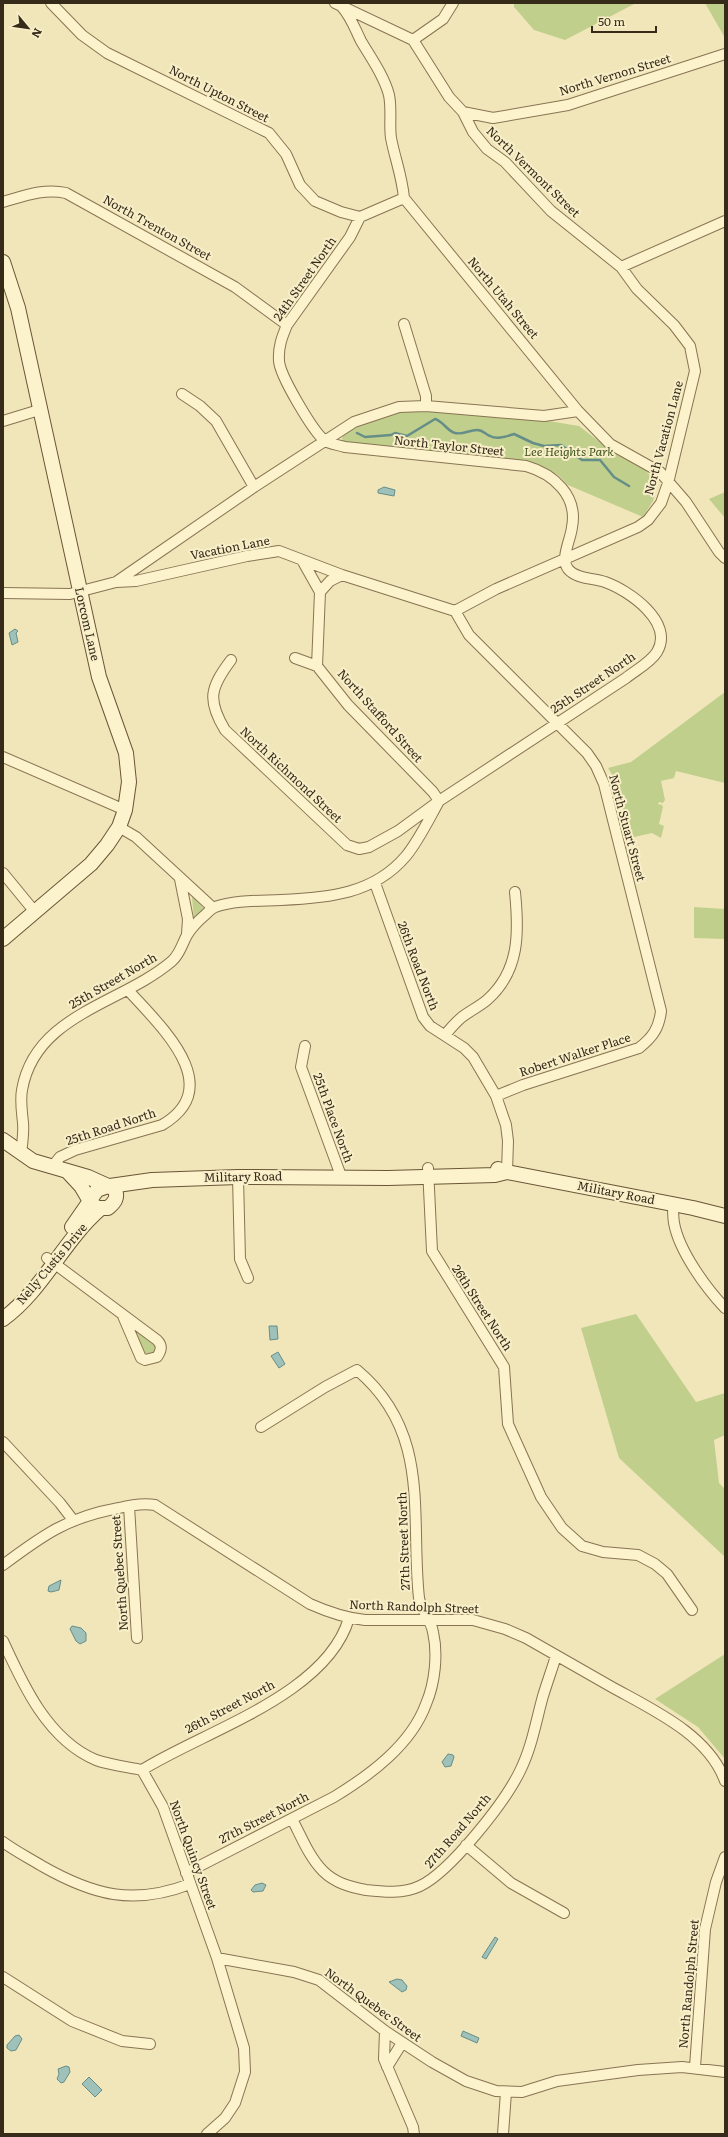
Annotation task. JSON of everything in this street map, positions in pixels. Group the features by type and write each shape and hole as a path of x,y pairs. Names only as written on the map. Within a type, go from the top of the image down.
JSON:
{"street":[{"name":"North Upton Street","path":"51,3 68,23 101,49 269,133 286,154 300,185 315,201 341,212 360,217"},
{"path":"338,5 413,40 443,19 453,3"},
{"path":"338,5 351,18 355,29 383,78 389,95 392,113 391,137 401,174 404,198 360,217"},
{"name":"North Vermont Street","path":"413,40 449,97 463,112 473,132 487,148 505,162 551,211 621,267"},
{"name":"North Vernon Street","path":"463,112 493,118 568,105 725,54"},
{"name":"North Trenton Street","path":"3,202 50,191 66,193 235,287 287,325"},
{"name":"North Utah Street","path":"404,198 578,411 610,444 660,472 686,502 719,552 725,558"},
{"name":"24th Street North","path":"325,441 282,376 278,354 280,341 287,325 350,238 360,217"},
{"path":"621,267 725,221"},
{"name":"Lorcom Lane","path":"3,262 18,308 39,410 99,677 126,753 129,782 125,810 119,827 107,845 91,864 3,939"},
{"name":"North Vacation Lane","path":"455,612 496,589 612,540 648,520 661,503 668,483 695,371 690,346 674,325 637,288 621,267"},
{"path":"404,324 426,396 426,406"},
{"path":"182,394 200,406 216,422 254,487"},
{"path":"116,582 254,487 354,422 399,407 426,406 544,416 578,411"},
{"path":"3,421 39,410"},
{"name":"North Taylor Street","path":"325,441 345,447 364,450 526,466 548,474 565,491 572,508 572,528 565,560"},
{"name":"Vacation Lane","path":"3,593 63,595 81,592 116,582 136,581 247,556 279,551 342,575 455,612"},
{"path":"295,658 317,666 320,592 302,560"},
{"name":"25th Street North","path":"408,825 439,801 648,662 657,652 660,635 654,618 634,597 604,582 574,574 568,569 565,560"},
{"path":"320,592 330,582 342,575"},
{"name":"North Stuart Street","path":"455,612 469,635 587,753 596,766 604,784 661,1011 657,1030"},
{"name":"North Richmond Street","path":"231,660 217,679 213,690 216,714 225,730 347,844 359,849 369,847 408,825"},
{"name":"North Stafford Street","path":"317,666 348,705 433,792 439,801"},
{"path":"3,757 125,810"},
{"name":"25th Street North","path":"21,1154 24,1124 22,1090 32,1061 41,1046 53,1033 66,1023 92,1008 128,990 172,961 178,954 195,924 213,908 230,904 322,898 349,893 375,883 394,869 407,855 439,801"},
{"path":"119,827 136,836 180,879 213,908"},
{"path":"3,873 35,912"},
{"path":"180,879 188,919 187,936"},
{"name":"26th Road North","path":"375,883 418,1007 430,1026 445,1035 473,1057 496,1096 506,1125 508,1141 507,1172"},
{"path":"445,1035 461,1018 487,1000 501,985 511,967 518,930 515,892"},
{"name":"25th Road North","path":"51,1168 60,1157 75,1150 162,1125 171,1120 181,1109 186,1100 189,1076 184,1058 128,990"},
{"name":"Robert Walker Place","path":"496,1096 523,1085 639,1048 650,1039 657,1030"},
{"name":"25th Place North","path":"305,1046 300,1067 341,1176"},
{"path":"3,1140 33,1161 51,1168 68,1172 88,1177 115,1189 115,1201 108,1208 93,1203 81,1186 68,1172"},
{"name":"Military Road","path":"109,1186 145,1182 238,1177 341,1176 388,1170 429,1172 495,1167 507,1172 673,1204 725,1216"},
{"name":"26th Street North","path":"429,1172 432,1251 504,1367 508,1424 541,1496 562,1528 582,1546 603,1552 638,1555 655,1564 667,1574 692,1610"},
{"path":"238,1177 240,1259 248,1278"},
{"name":"Military Road","path":"115,1201 145,1182"},
{"path":"93,1203 97,1190 109,1186"},
{"name":"Nelly Custis Drive","path":"4,1314 29,1294 50,1261 83,1226 93,1203"},
{"path":"673,1204 674,1224 694,1268 710,1292 725,1308"},
{"path":"50,1261 123,1316"},
{"name":"27th Street North","path":"186,1873 292,1819 356,1783 380,1765 407,1736 426,1704 434,1674 433,1632 420,1600 414,1478 409,1456 393,1415 374,1384 357,1370 325,1387 261,1427"},
{"path":"3,1442 60,1503 73,1520"},
{"name":"North Randolph Street","path":"129,1506 146,1503 160,1507 207,1540 310,1604 329,1612 349,1618 429,1621 461,1619 487,1623 526,1638 671,1720 694,1738 721,1770 725,1781"},
{"path":"3,1564 58,1526 101,1511 129,1506"},
{"name":"North Quebec Street","path":"129,1506 137,1638"},
{"name":"26th Street North","path":"142,1770 179,1748 271,1703 305,1678 332,1651 341,1638 349,1618"},
{"path":"3,1641 34,1703 67,1740 96,1760 142,1770"},
{"name":"27th Road North","path":"292,1819 318,1865 326,1874 349,1887 372,1891 395,1892 418,1887 440,1873 466,1845 508,1792 520,1771 537,1724 542,1697 556,1656"},
{"name":"North Quincy Street","path":"142,1770 163,1807 217,1958 244,2048 245,2072 235,2103 225,2118 206,2134"},
{"path":"3,1842 65,1879 98,1892 125,1896 150,1896 190,1884"},
{"path":"466,1845 511,1883 564,1913"},
{"name":"North Randolph Street","path":"695,2067 705,1928 716,1882 725,1857"},
{"name":"North Quebec Street","path":"217,1958 294,1972 319,1980 384,2031 461,2078 506,2092 522,2092 557,2081 638,2070 695,2067 725,2072"},
{"path":"3,1977 56,2012 77,2023 122,2040 150,2044"},
{"path":"384,2031 384,2059 413,2127 414,2134"},
{"path":"388,2067 402,2042"},
{"path":"503,2134 506,2092"}],"green space":[{"path":"514,3 636,3 565,40 534,30 514,7"},
{"path":"705,3 725,3 725,38"},
{"name":"Lee Heights Park","path":"429,409 549,421 579,426 613,452 645,469 650,476 655,494 653,501 643,517 568,485 558,475 537,465 344,442 342,439 347,432 368,421 395,414"},
{"path":"725,492 725,518 709,499"},
{"path":"725,692 725,783 676,771 674,778 661,781 665,800 663,803 659,802 658,804 662,805 663,807 659,824 664,826 661,838 652,833 630,838 616,781 608,768 631,762"},
{"path":"193,897 204,909 194,919 192,898"},
{"path":"694,907 725,909 725,939 694,938"},
{"path":"636,1314 696,1402 725,1393 725,1435 714,1440 719,1483 725,1489 725,1557 619,1458 581,1328"},
{"path":"135,1329 155,1344 155,1353 144,1354"},
{"path":"725,1654 725,1759 698,1727 655,1699"}],"water":[{"path":"384,487 395,490 394,496 378,493 378,490"},
{"path":"15,629 18,631 16,633 18,642 12,645 9,633"},
{"path":"269,1326 277,1326 278,1339 270,1340"},
{"path":"278,1352 285,1364 279,1368 271,1356"},
{"path":"61,1580 59,1590 51,1592 48,1591 49,1586"},
{"path":"72,1626 81,1628 86,1633 86,1641 80,1644 76,1641 70,1629"},
{"path":"448,1754 453,1755 454,1757 451,1766 445,1767 442,1762"},
{"path":"262,1883 266,1885 263,1891 253,1892 251,1890 255,1885"},
{"path":"495,1937 498,1939 486,1959 482,1957"},
{"path":"397,1979 402,1980 407,1986 406,1990 402,1992 389,1982"},
{"path":"463,2031 479,2038 477,2043 461,2036"},
{"path":"19,2035 22,2039 16,2050 11,2051 7,2048 7,2045 15,2036"},
{"path":"66,2066 69,2067 70,2072 64,2082 61,2083 57,2079 59,2074 58,2069"},
{"path":"89,2077 102,2090 95,2097 82,2084"}],"waterway":[{"path":"357,433 365,437 391,435 395,433 407,436 435,419 455,433 479,430 496,438 514,434 533,443 544,446 561,445 582,460 600,460 614,477 629,486"}]}
